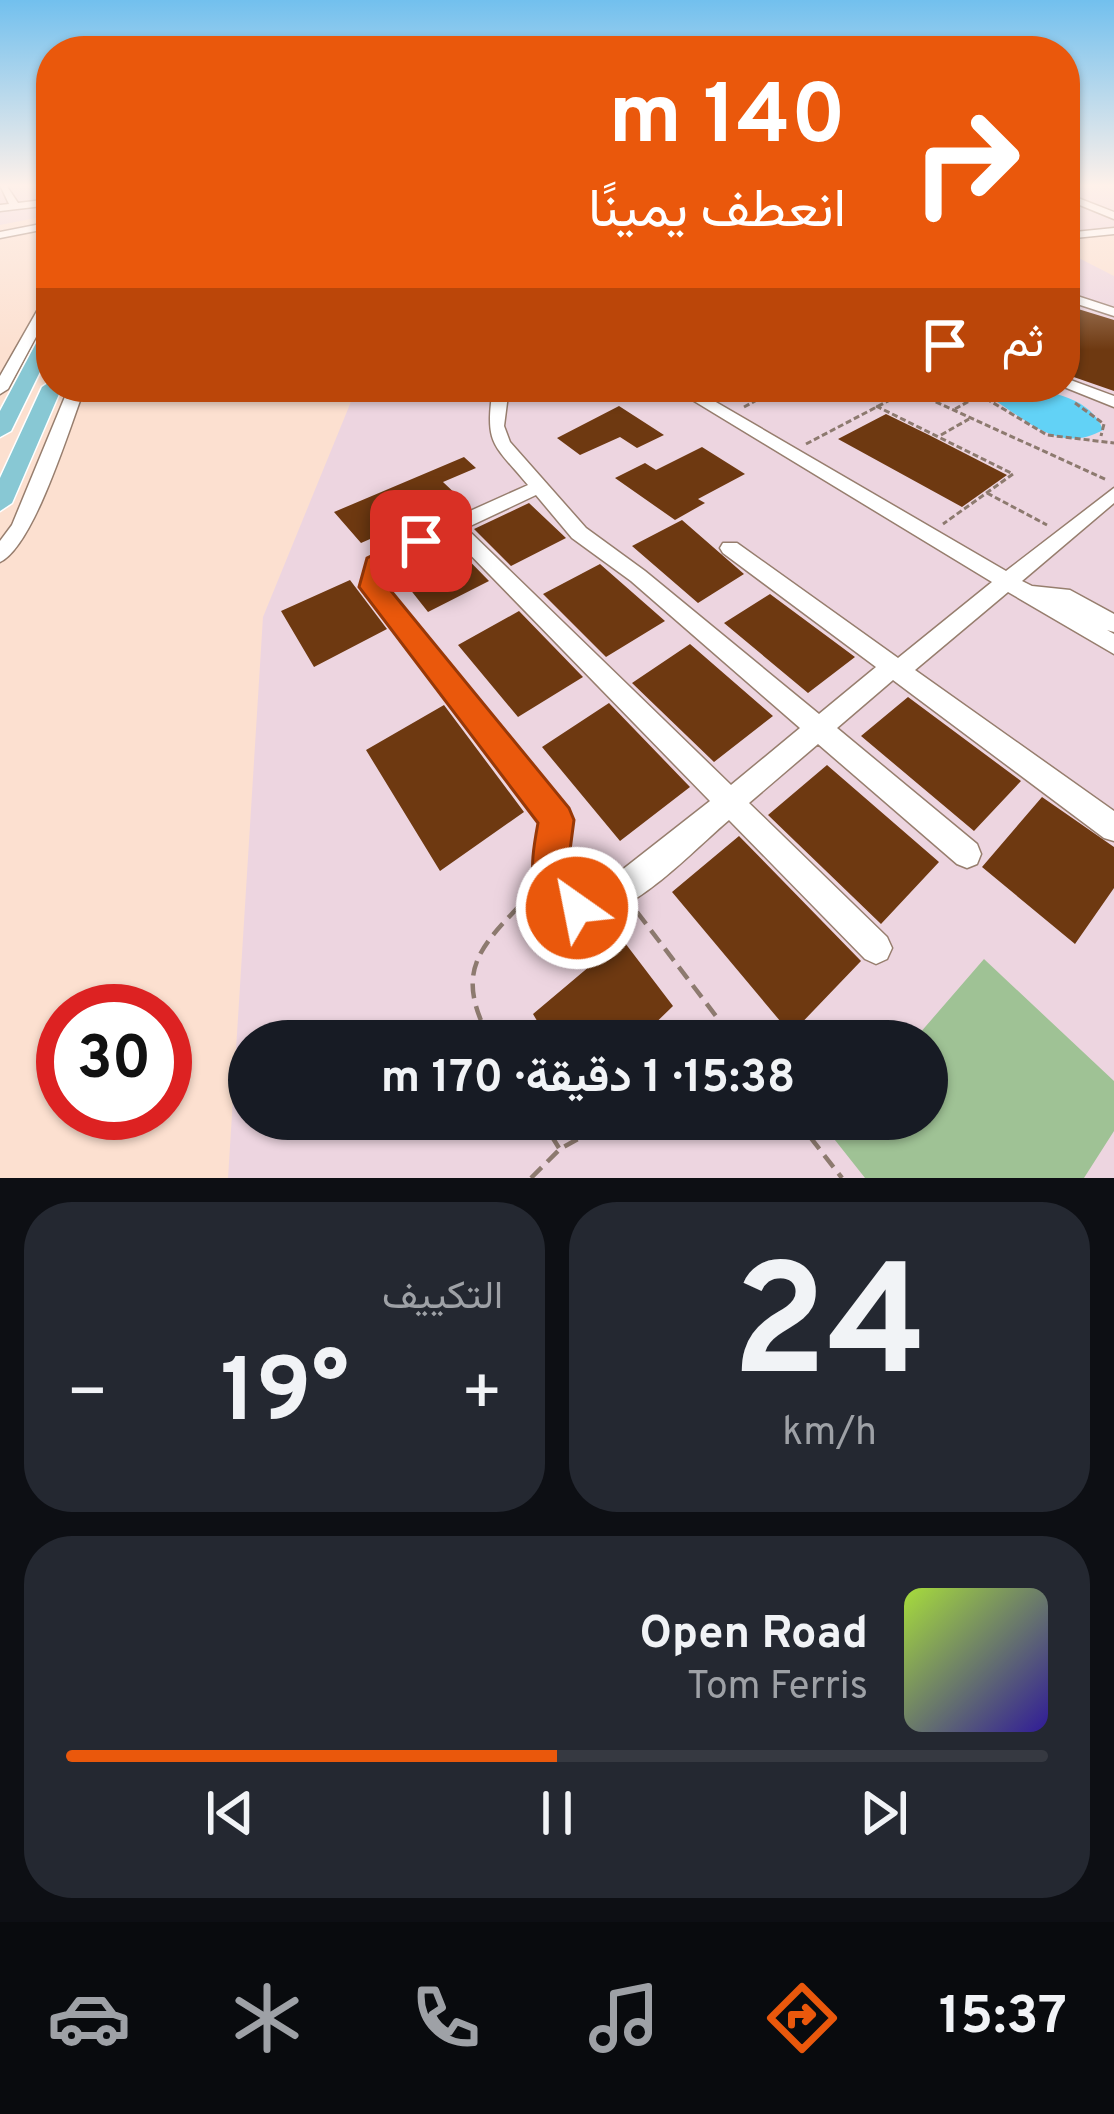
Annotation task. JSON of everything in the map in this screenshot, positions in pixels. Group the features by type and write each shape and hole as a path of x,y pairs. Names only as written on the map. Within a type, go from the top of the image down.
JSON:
{"main road":[{"path":"0,430 36,361"},
{"path":"0,503 45,402"}],"street":[{"path":"1080,301 1114,312"},
{"path":"0,388 36,324"},
{"path":"1080,388 1114,402"},
{"path":"0,555 21,526 71,402"},
{"path":"499,402 496,426 536,488 579,533 967,854"},
{"path":"703,402 1114,645"},
{"path":"536,488 377,564 373,587 556,820 547,877 559,896 577,908 597,907 621,892 1114,494"},
{"path":"453,526 876,948"},
{"path":"730,548 1114,828"},
{"path":"1032,594 1056,593 1114,623"}],"path":[{"path":"726,416 754,402"},
{"path":"789,453 883,402"},
{"path":"937,402 1114,483"},
{"path":"954,410 967,402"},
{"path":"993,402 1041,433 1078,440 1100,436 1114,442"},
{"path":"1070,402 1096,416 1106,429 1100,436"},
{"path":"876,406 1013,474 926,535"},
{"path":"938,437 970,418"},
{"path":"986,493 1065,534"},
{"path":"478,1020 467,985 472,962 547,877"},
{"path":"621,892 719,1020"},
{"path":"554,1140 560,1149"},
{"path":"532,1178 560,1149 576,1140"},
{"path":"812,1140 842,1178"}],"shaded area":[{"path":"1080,259 1114,276 1114,1178 228,1178 230,1140 948,1140 948,1020 238,1020 263,617 351,402 1080,402"}],"green space":[{"path":"984,959 1114,1081 1114,1131 1084,1178 865,1178 835,1140 948,1140 948,1020 931,1020"}],"water":[{"path":"997,402 1076,402 1094,415 1103,430 1066,438 1032,425"}],"building":[{"path":"1080,310 1114,320 1114,391 1080,379"},
{"path":"619,406 664,435 637,448 620,437 580,455 557,438"},
{"path":"886,414 1007,475 962,507 838,439"},
{"path":"702,447 745,474 698,499 705,503 675,520 615,478 645,463 656,470"},
{"path":"464,457 476,468 443,482 461,499 361,543 334,512"},
{"path":"529,503 566,538 511,566 474,529"},
{"path":"682,520 744,574 698,603 632,546"},
{"path":"450,541 489,581 428,612 394,569"},
{"path":"600,564 665,621 606,657 543,594"},
{"path":"350,580 387,629 314,667 281,611"},
{"path":"770,594 855,657 808,693 724,623"},
{"path":"519,611 583,677 518,717 458,645"},
{"path":"690,644 773,716 714,762 632,683"},
{"path":"908,697 1021,781 974,831 861,736"},
{"path":"609,703 690,787 620,841 542,747"},
{"path":"444,705 524,812 440,871 366,750"},
{"path":"827,765 939,862 881,924 768,815"},
{"path":"1042,797 1114,847 1114,888 1075,944 982,867"},
{"path":"739,836 861,961 804,1020 779,1020 672,892"},
{"path":"622,939 673,1006 659,1020 537,1020 533,1014"}],"route":[{"path":"421,541 377,564 373,587 556,820 546,858 547,877 559,896 577,908"}]}
